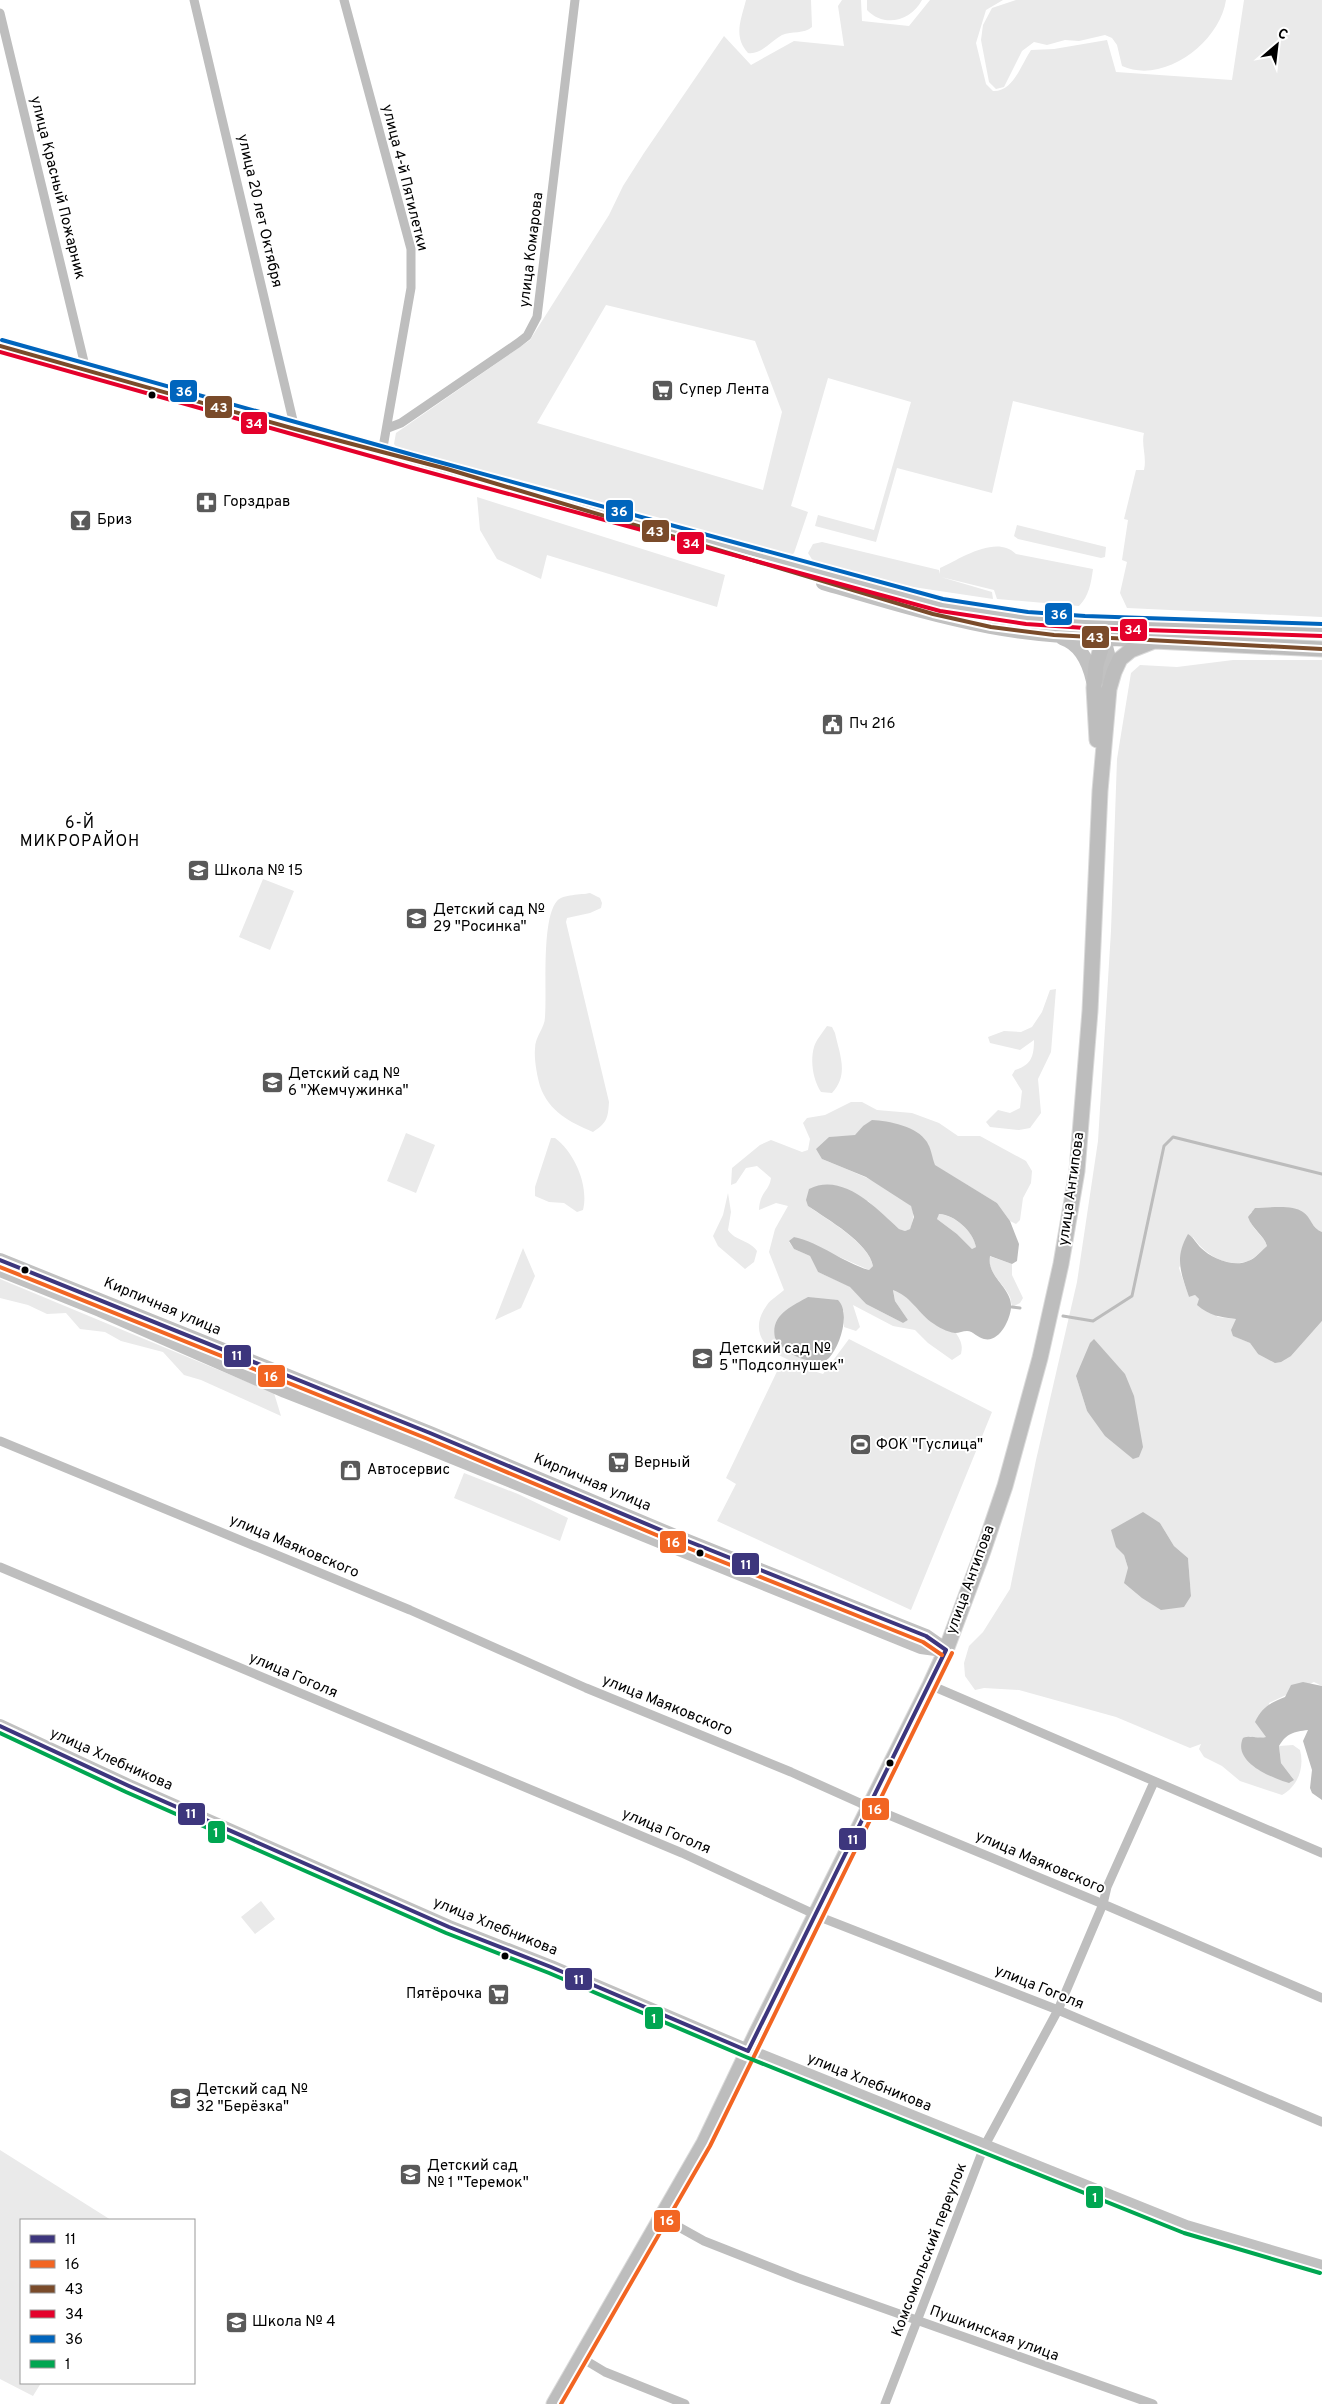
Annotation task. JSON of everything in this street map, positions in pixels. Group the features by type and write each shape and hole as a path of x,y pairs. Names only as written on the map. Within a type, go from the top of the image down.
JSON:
{"main road":[{"path":"1104,638 1116,630 1158,624 1322,630"},
{"name":"улица Антипова","path":"1100,791 1094,688 1096,665 1104,638"},
{"path":"1154,641 1322,649"},
{"name":"улица Антипова","path":"554,2404 704,2143 930,1685 946,1650 983,1552 1014,1453 1051,1312 1077,1170 1086,1072 1100,791 1109,689 1120,659 1131,650 1154,641"}],"street":[{"name":"улица 20 лет Октября","path":"194,0 295,429"},
{"name":"улица 4-й Пятилетки","path":"344,0 411,249 411,288 388,428 382,453"},
{"name":"улица Комарова","path":"388,428 401,424 518,344 527,336 538,317 575,0"},
{"name":"улица Красный Пожарник","path":"0,13 86,370"},
{"path":"0,346 382,453 447,469 942,605 1027,618 1158,624"},
{"path":"447,469 933,614 991,627 1054,635 1154,641"},
{"path":"1085,622 1098,628 1104,638 1108,654 1109,689"},
{"path":"1054,635 1068,640 1084,656 1090,669 1094,688"},
{"name":"Кирпичная улица","path":"0,1260 430,1433 675,1536 926,1636 946,1650"},
{"name":"Кирпичная улица","path":"0,1270 100,1310 285,1391 921,1647 946,1650"},
{"name":"улица Маяковского","path":"0,1441 410,1610 586,1688 739,1750 1322,1998"},
{"name":"улица Гоголя","path":"0,1567 673,1849 816,1915 1058,2010 1322,2122"},
{"path":"930,1685 1322,1853"},
{"name":"улица Хлебникова","path":"0,1726 138,1790 449,1927 551,1967 748,2052 1186,2227 1322,2267"},
{"name":"Комсомольский переулок","path":"886,2404 984,2147 1058,2010 1103,1904 1107,1887 1154,1782"},
{"name":"Пушкинская улица","path":"661,2217 704,2241 798,2278 1153,2404"},
{"path":"580,2358 605,2372 685,2404"}],"shaded area":[{"path":"746,0 811,0 812,27 805,31 782,35 762,50 748,53 743,47 739,34 740,21"},
{"path":"842,0 861,0 862,21 909,26 930,0 1003,0 986,10 976,43 986,84 993,91 1006,87 1011,82 1031,50 1054,49 1107,40 1116,72 1232,80 1244,0 1322,0 1322,617 1127,608 1120,593 1127,562 1122,560 1128,520 1124,519 1136,470 1144,470 1144,433 1013,401 992,493 897,468 876,542 815,526 818,515 874,530 911,402 828,378 791,506 808,512 794,553 785,560 397,448 394,444 396,433 530,340 609,215 623,186 644,153 724,36 751,65 794,41 844,46 838,6","holes":["606,305 755,341 782,412 763,490 537,423"]},
{"path":"867,0 922,0 911,13 897,20 889,20 874,16 867,10"},
{"path":"1016,0 1226,0 1222,16 1213,31 1188,56 1172,65 1155,70 1138,70 1122,66 1117,45 1112,38 1105,35 1079,41 1065,40 1047,45 1034,42 1022,51 1004,87 996,89 989,82 981,40 983,25 992,8"},
{"path":"477,497 725,575 717,607 547,555 541,579 497,559 480,530"},
{"path":"1017,525 1106,547 1105,557 1101,558 1018,539 1014,536"},
{"path":"822,542 939,570 940,574 940,568 968,554 988,547 998,546 1008,548 1016,554 1093,569 1087,594 1079,606 997,599 994,590 941,577 992,592 993,599 893,584 813,561 808,553 813,544"},
{"path":"1233,660 1322,660 1322,1232 1318,1231 1303,1212 1251,1212 1250,1221 1267,1246 1255,1257 1240,1263 1224,1261 1209,1254 1193,1237 1179,1268 1189,1297 1195,1295 1218,1317 1236,1319 1234,1336 1250,1343 1258,1354 1291,1356 1322,1321 1322,1686 1314,1682 1269,1703 1266,1737 1249,1736 1294,1780 1281,1763 1279,1746 1293,1745 1300,1750 1301,1764 1296,1782 1282,1795 1240,1781 1222,1766 1204,1757 1199,1749 1201,1744 1190,1748 1116,1717 1019,1690 984,1688 975,1690 965,1676 964,1663 969,1646 983,1632 1010,1589 1036,1460 1077,1282 1098,1141 1111,931 1117,759 1131,673 1140,665 1177,667","holes":["1076,1376 1133,1459 1087,1411","1160,1523 1174,1546 1188,1558 1191,1596 1128,1568 1124,1555"]},
{"path":"263,879 294,891 270,950 239,937"},
{"path":"590,893 600,898 601,908 590,913 567,918 566,922 609,1102 606,1120 593,1132 568,1120 549,1103 540,1086 535,1053 535,1044 545,1021 547,939 552,910 557,901 563,897"},
{"path":"1056,989 1051,1052 1038,1079 1041,1113 1030,1128 1019,1130 990,1127 986,1122 998,1110 1010,1113 1020,1108 1022,1091 1012,1075 1015,1070 1025,1066 1030,1060 1034,1040 1020,1050 990,1043 988,1037 1004,1031 1021,1032 1032,1027 1042,1012 1050,990"},
{"path":"827,1026 832,1027 835,1033 842,1064 840,1079 832,1093 821,1092 814,1076 812,1064 815,1044"},
{"path":"851,1102 862,1102 877,1110 912,1113 939,1123 958,1136 980,1136 1026,1161 1032,1171 1031,1183 1023,1198 1020,1220 1016,1224 1010,1221 997,1203 934,1165 928,1143 863,1126 855,1136 829,1137 822,1159 884,1186 905,1200 911,1206 913,1212 910,1229 905,1231 899,1229 868,1201 808,1206 846,1232 863,1248 870,1257 873,1266 869,1270 794,1237 789,1242 794,1249 810,1256 818,1272 851,1287 866,1304 903,1323 908,1320 895,1301 893,1289 902,1294 937,1325 956,1333 961,1343 962,1351 961,1354 952,1360 928,1343 915,1330 893,1326 853,1305 860,1327 856,1331 844,1327 844,1310 803,1359 810,1360 806,1365 784,1358 767,1345 761,1337 759,1327 761,1317 769,1303 784,1290 769,1252 775,1229 788,1206 776,1203 759,1210 761,1199 771,1178 757,1166 746,1168 736,1183 731,1185 732,1168 760,1145 771,1140 802,1152 808,1150 810,1139 803,1123 807,1118 825,1115"},
{"path":"872,1120 902,1125 917,1132 928,1144 935,1165 997,1203 1010,1221 1019,1244 1017,1261 1012,1264 990,1256 992,1270 1011,1301 1006,1324 1003,1330 994,1338 984,1339 969,1331 949,1332 931,1322 909,1300 893,1290 895,1301 908,1320 903,1323 866,1304 850,1287 818,1272 810,1256 794,1249 789,1241 794,1237 822,1248 859,1267 869,1270 873,1266 870,1257 856,1240 808,1206 806,1200 809,1189 822,1185 834,1185 858,1195 899,1229 905,1231 910,1229 914,1217 911,1206 866,1177 822,1159 816,1149 829,1137 855,1135","holes":["939,1214 957,1221 967,1230 976,1247 972,1249 957,1234 937,1219"]},
{"path":"406,1133 435,1145 416,1193 387,1181"},
{"path":"551,1138 555,1138 569,1152 579,1171 584,1191 583,1210 577,1212 564,1203 549,1202 535,1196 535,1187"},
{"path":"728,1193 731,1212 728,1230 757,1251 754,1262 745,1269 718,1246 713,1236 723,1215"},
{"path":"1255,1208 1293,1208 1306,1214 1316,1228 1322,1232 1322,1321 1291,1356 1275,1363 1258,1354 1250,1343 1233,1336 1231,1330 1236,1319 1211,1314 1197,1305 1199,1299 1195,1295 1189,1297 1180,1266 1181,1251 1188,1234 1205,1252 1223,1261 1242,1263 1251,1260 1267,1246 1248,1217"},
{"path":"938,1214 951,1217 962,1225 971,1235 976,1247 972,1249 957,1234 937,1219"},
{"path":"523,1248 535,1276 521,1308 495,1320"},
{"path":"989,1256 1012,1264 1012,1275 1023,1298 1020,1303 1012,1307 1010,1296 991,1267"},
{"path":"0,1279 274,1393 281,1416 201,1380 184,1375 163,1352 121,1341 105,1332 80,1329 66,1313 47,1314 28,1305 0,1298"},
{"path":"808,1297 838,1300 844,1313 844,1321 837,1346 825,1361 808,1361 792,1354 784,1349 775,1338 774,1330 779,1317 789,1308"},
{"name":"ФОК \"Гуслица\"","path":"849,1339 992,1412 911,1610 717,1521 736,1484 726,1478 782,1361 823,1374"},
{"path":"1094,1339 1125,1374 1134,1396 1143,1447 1139,1457 1133,1459 1105,1436 1087,1411 1076,1376 1090,1343"},
{"path":"464,1473 518,1494 568,1518 560,1541 454,1498"},
{"path":"1143,1512 1160,1523 1174,1546 1188,1558 1191,1596 1184,1607 1161,1610 1142,1598 1124,1583 1128,1568 1124,1555 1116,1547 1111,1530"},
{"path":"1303,1682 1322,1686 1322,1800 1312,1793 1310,1788 1312,1770 1303,1741 1308,1730 1291,1734 1279,1746 1281,1763 1294,1780 1289,1783 1256,1768 1243,1754 1241,1747 1243,1738 1266,1737 1255,1722 1261,1713 1271,1704 1285,1697 1291,1685"},
{"path":"261,1901 275,1919 255,1934 241,1917"},
{"path":"0,2150 109,2219 20,2219 20,2384 40,2384 33,2396 0,2379"}],"waterway":[{"path":"1063,1316 1093,1321 1132,1296 1164,1146 1173,1137 1322,1174"},
{"path":"1012,1307 1020,1308"}],"transit line":[{"name":"36","path":"2,340 417,456 943,599 1028,612 1085,616 1322,624"},
{"name":"43","path":"0,346 295,429 447,469 933,614 991,627 1054,635 1322,649"},
{"name":"34","path":"0,352 413,468 940,611 1026,624 1085,628 1322,636"},
{"name":"11","path":"0,1260 430,1433 675,1536 926,1636 946,1650"},
{"name":"16","path":"0,1267 428,1439 673,1542 923,1642 942,1655"},
{"name":"11","path":"0,1726 129,1786 449,1927 551,1967 748,2051 946,1650"},
{"name":"16","path":"561,2404 710,2146 952,1653"},
{"name":"1","path":"0,1733 126,1792 446,1933 549,1973 746,2057 1184,2233 1320,2273"}],"place":[{"name":"Супер Лента","path":"663,390"},
{"name":"Горздрав","path":"207,502"},
{"name":"Бриз","path":"81,520"},
{"name":"Пч 216","path":"833,724"},
{"name":"Школа № 15","path":"198,871"},
{"name":"Детский сад № 29 \"Росинка\"","path":"417,919"},
{"name":"Детский сад № 6 \"Жемчужинка\"","path":"272,1083"},
{"name":"Детский сад № 5 \"Подсолнушек\"","path":"703,1358"},
{"name":"ФОК \"Гуслица\"","path":"860,1445"},
{"name":"Верный","path":"618,1463"},
{"name":"Автосервис","path":"351,1470"},
{"name":"Пятёрочка","path":"498,1994"},
{"name":"Детский сад № 32 \"Берёзка\"","path":"180,2099"},
{"name":"Детский сад № 1 \"Теремок\"","path":"411,2175"},
{"name":"Школа № 4","path":"236,2322"}],"district":[{"name":"6-Й МИКРОРАЙОН","path":"80,833"}]}
